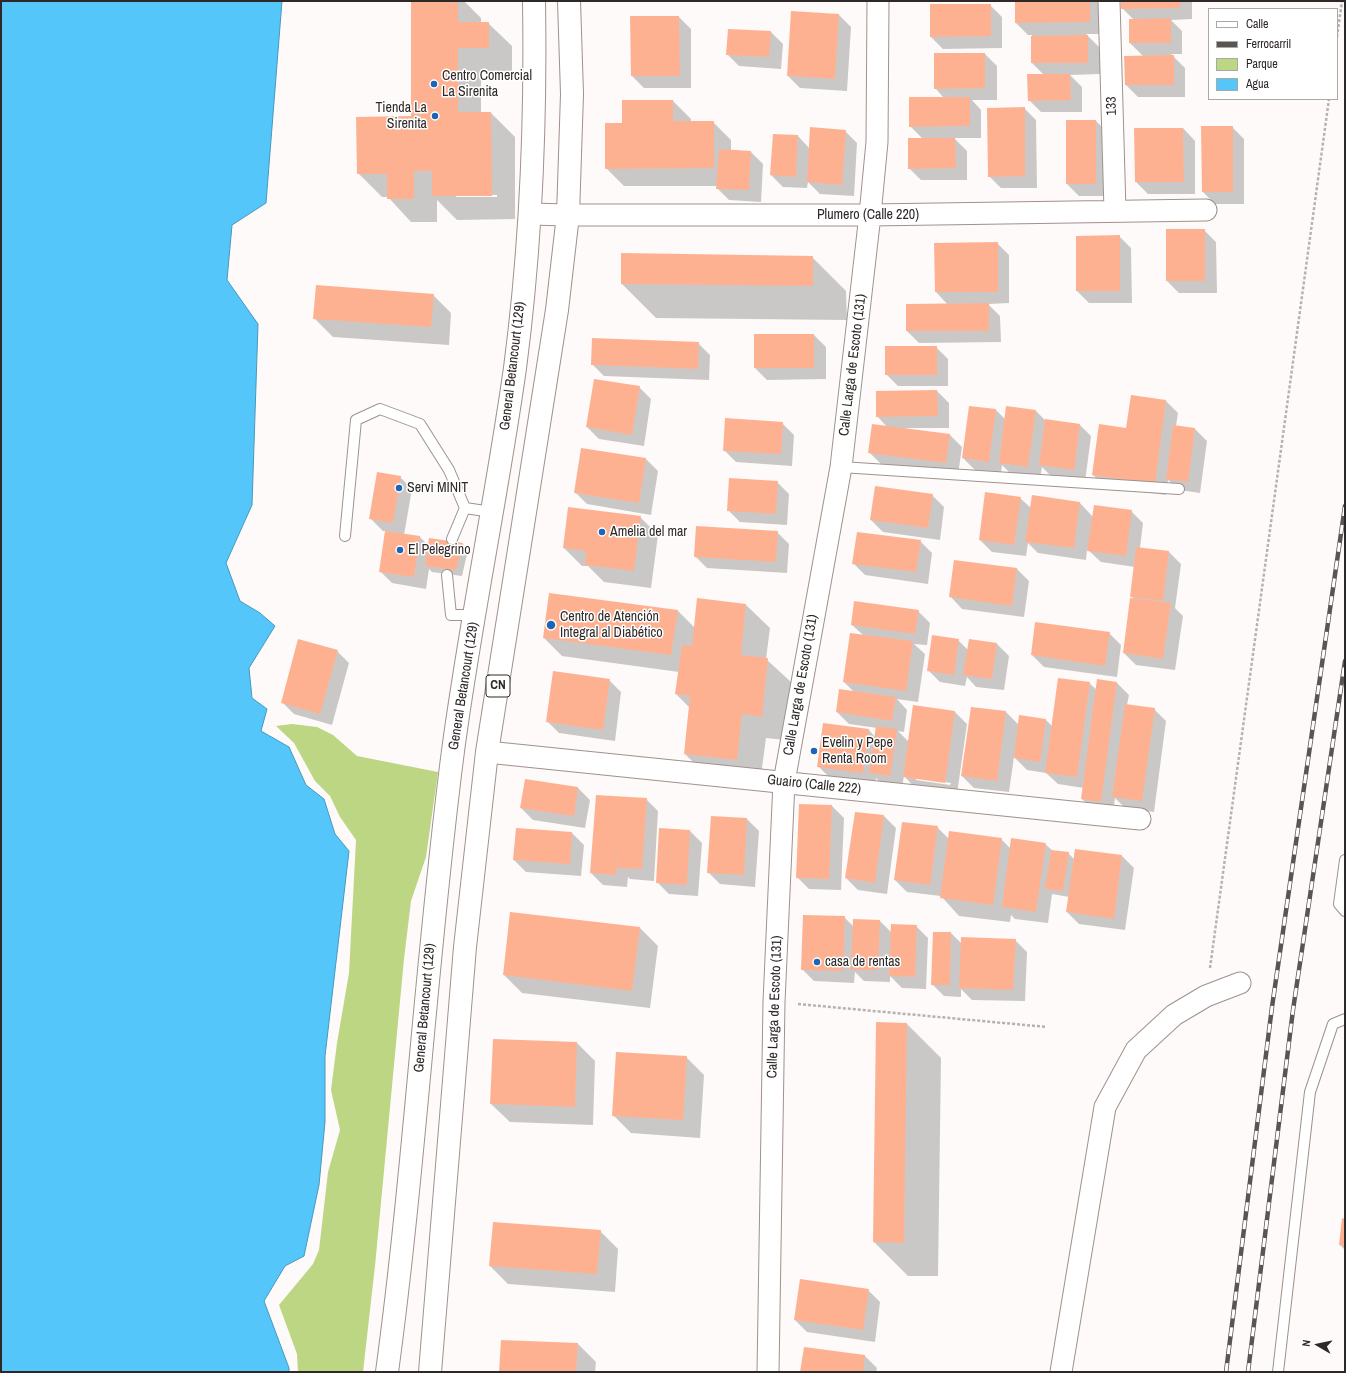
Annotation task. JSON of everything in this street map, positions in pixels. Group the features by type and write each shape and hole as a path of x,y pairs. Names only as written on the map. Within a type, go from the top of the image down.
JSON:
{"highway":[{"name":"General Betancourt (129)","path":"387,1372 406,1211 433,926 454,750 474,615 515,367 530,214 535,47 534,1"},
{"name":"CN","path":"430,1372 465,947 487,752 557,310 568,215 572,94 569,1"}],"street":[{"name":"Calle Larga de Escoto (131)","path":"768,1372 774,1002 784,782 841,467 877,142 878,1"},
{"name":"133","path":"1109,1 1116,211"},
{"name":"Plumero (Calle 220)","path":"530,214 870,215 1206,210"},
{"name":"Guairo (Calle 222)","path":"487,752 1140,819"},
{"path":"1061,1372 1105,1107 1136,1050 1174,1015 1206,996 1240,983"}],"lane":[{"path":"345,536 356,420 380,409 420,424 449,470 465,508 452,539"},
{"path":"841,467 1179,489"},
{"path":"465,508 492,512"},
{"path":"447,575 451,615 474,615"},
{"path":"1345,860 1339,904 1345,911"},
{"path":"1278,1372 1310,1092 1333,1024 1345,1018"}],"path":[{"path":"1338,30 1342,1"},
{"path":"1206,996 1329,100"},
{"path":"774,1002 1047,1027"}],"green space":[{"path":"292,724 317,727 333,735 357,756 438,772 426,857 411,901 363,1372 298,1372 297,1354 279,1305 313,1264 319,1250 328,1172 340,1130 331,1090 337,1043 349,973 356,840 340,817 330,796 315,781 294,743 276,726"}],"water":[{"path":"1,1 282,1 266,203 232,225 227,280 258,324 252,505 226,563 240,601 260,613 275,626 249,668 252,698 267,709 261,731 289,747 306,785 324,799 335,834 349,851 325,1056 325,1122 319,1185 304,1256 285,1266 264,1301 289,1368 289,1372 1,1372"}],"building":[{"name":"Centro Comercial La Sirenita","path":"411,1 458,1 458,22 489,22 489,48 458,48 458,112 491,112 492,196 432,196 432,171 414,171 414,199 387,199 387,174 357,174 356,117 411,116"},
{"path":"1015,1 1090,1 1090,22 1015,23"},
{"path":"1121,1 1180,1 1180,8 1121,9"},
{"path":"930,4 991,4 991,36 930,37"},
{"path":"791,11 839,14 835,79 787,76"},
{"path":"630,16 679,16 680,76 631,76"},
{"path":"1171,18 1171,43 1129,43 1129,19"},
{"path":"728,29 771,31 769,57 726,55"},
{"path":"1088,35 1088,63 1031,63 1031,36"},
{"path":"934,53 985,53 985,88 934,89"},
{"path":"1174,55 1174,85 1125,85 1124,56"},
{"path":"1027,74 1070,74 1071,100 1028,101"},
{"path":"909,97 970,97 970,126 909,127"},
{"path":"622,100 673,100 673,121 714,121 714,168 605,169 605,123 622,123"},
{"path":"1025,107 1025,176 988,177 987,108"},
{"path":"1066,120 1096,120 1096,184 1066,184"},
{"path":"1201,126 1233,126 1233,192 1202,192"},
{"path":"810,127 846,130 842,185 807,182"},
{"path":"1134,128 1183,128 1184,182 1135,182"},
{"path":"773,134 798,135 796,177 770,175"},
{"path":"908,138 955,138 956,168 908,169"},
{"path":"719,149 751,151 749,190 716,189"},
{"path":"1166,229 1205,229 1205,281 1166,281"},
{"path":"1120,235 1120,291 1076,291 1076,236"},
{"path":"998,242 998,292 935,292 934,243"},
{"path":"621,253 813,256 813,286 621,284"},
{"path":"316,285 434,294 431,327 313,319"},
{"path":"989,303 989,331 906,331 906,304"},
{"path":"754,334 814,334 814,368 754,368"},
{"path":"592,338 699,342 698,369 591,365"},
{"path":"885,346 937,346 937,375 885,375"},
{"path":"594,379 640,386 632,435 586,427"},
{"path":"937,390 938,416 876,417 876,391"},
{"path":"1131,395 1166,400 1155,484 1092,475 1099,424 1126,428"},
{"path":"969,406 996,409 989,462 962,458"},
{"path":"1006,406 1036,410 1028,467 999,463"},
{"path":"725,418 783,422 781,454 723,451"},
{"path":"1045,419 1080,424 1074,470 1039,465"},
{"path":"872,424 950,434 946,463 868,453"},
{"path":"1173,425 1195,428 1188,482 1166,479"},
{"path":"581,448 646,458 639,503 574,493"},
{"path":"377,472 401,476 393,523 369,519"},
{"path":"729,478 778,481 776,514 727,511"},
{"path":"875,486 933,494 928,528 870,520"},
{"path":"985,492 1021,497 1014,545 979,540"},
{"path":"1032,495 1080,502 1074,548 1025,542"},
{"path":"1094,505 1132,510 1126,556 1087,551"},
{"name":"Amelia del mar","path":"568,507 641,516 634,571 585,565 586,551 563,548"},
{"path":"696,526 778,531 776,562 694,557"},
{"name":"El Pelegrino","path":"385,531 420,536 414,577 379,572"},
{"path":"857,532 921,540 916,572 852,564"},
{"path":"429,538 463,543 456,570 425,566"},
{"path":"1136,547 1169,551 1163,601 1130,597"},
{"path":"954,560 1017,568 1012,606 949,597"},
{"path":"549,593 678,610 671,655 543,638"},
{"path":"697,598 746,604 741,655 768,658 762,717 742,714 737,760 684,754 690,696 675,694 682,645 692,646"},
{"path":"1130,598 1171,603 1163,659 1123,653"},
{"path":"854,601 919,610 915,634 851,625"},
{"path":"1035,622 1110,632 1105,666 1031,655"},
{"path":"850,633 913,641 906,691 843,682"},
{"path":"932,635 959,639 954,675 927,671"},
{"path":"298,639 338,650 320,714 281,703"},
{"path":"969,639 997,643 992,679 963,675"},
{"path":"553,671 610,679 603,730 546,722"},
{"path":"1058,678 1090,682 1077,777 1045,773"},
{"path":"1097,679 1117,682 1101,802 1081,799"},
{"path":"839,689 896,697 892,721 836,712"},
{"path":"1125,704 1155,708 1142,801 1112,797"},
{"path":"913,705 955,711 945,783 903,777"},
{"path":"971,707 1006,711 997,781 961,776"},
{"path":"1019,715 1046,719 1040,762 1014,758"},
{"path":"823,723 869,729 863,773 817,767"},
{"path":"876,726 897,729 890,776 869,773"},
{"path":"525,779 578,787 574,816 520,808"},
{"path":"596,795 647,798 642,869 617,868 619,834 616,875 590,873"},
{"path":"799,804 832,805 829,879 796,878"},
{"path":"855,812 884,815 875,883 845,878"},
{"path":"711,816 747,818 744,875 707,873"},
{"path":"902,822 938,826 930,885 894,880"},
{"path":"516,828 572,832 570,864 513,860"},
{"path":"659,828 690,830 687,885 656,883"},
{"path":"949,831 1002,838 993,905 940,898"},
{"path":"1011,838 1046,843 1036,912 1002,907"},
{"path":"1075,849 1122,855 1114,919 1066,912"},
{"path":"1051,850 1069,852 1063,891 1045,889"},
{"path":"510,912 640,927 632,991 503,975"},
{"path":"803,915 845,916 843,971 801,970"},
{"path":"853,919 880,920 878,970 851,970"},
{"path":"891,924 917,925 915,977 889,976"},
{"path":"933,932 951,932 950,985 931,985"},
{"path":"961,937 1016,939 1013,990 959,988"},
{"path":"876,1022 907,1023 904,1243 873,1242"},
{"path":"493,1039 577,1042 575,1107 490,1104"},
{"path":"616,1052 687,1056 683,1120 612,1116"},
{"path":"1342,1218 1345,1219 1345,1246 1339,1245"},
{"path":"493,1222 601,1230 597,1274 489,1266"},
{"path":"800,1279 869,1289 863,1330 794,1320"},
{"path":"501,1340 578,1343 576,1372 499,1372"},
{"path":"804,1347 865,1355 863,1372 800,1372"}],"railway":[{"path":"1226,1372 1272,1007 1345,506"},
{"path":"1248,1372 1293,1010 1345,661"}],"place":[{"name":"Centro Comercial La Sirenita","path":"434,84"},
{"name":"Tienda La Sirenita","path":"435,116"},
{"name":"Servi MINIT","path":"399,488"},
{"name":"Amelia del mar","path":"602,532"},
{"name":"El Pelegrino","path":"400,550"},
{"name":"Centro de Atención Integral al Diabético","path":"551,625"},
{"name":"Evelin y Pepe Renta Room","path":"814,751"},
{"name":"casa de rentas","path":"817,962"}]}
